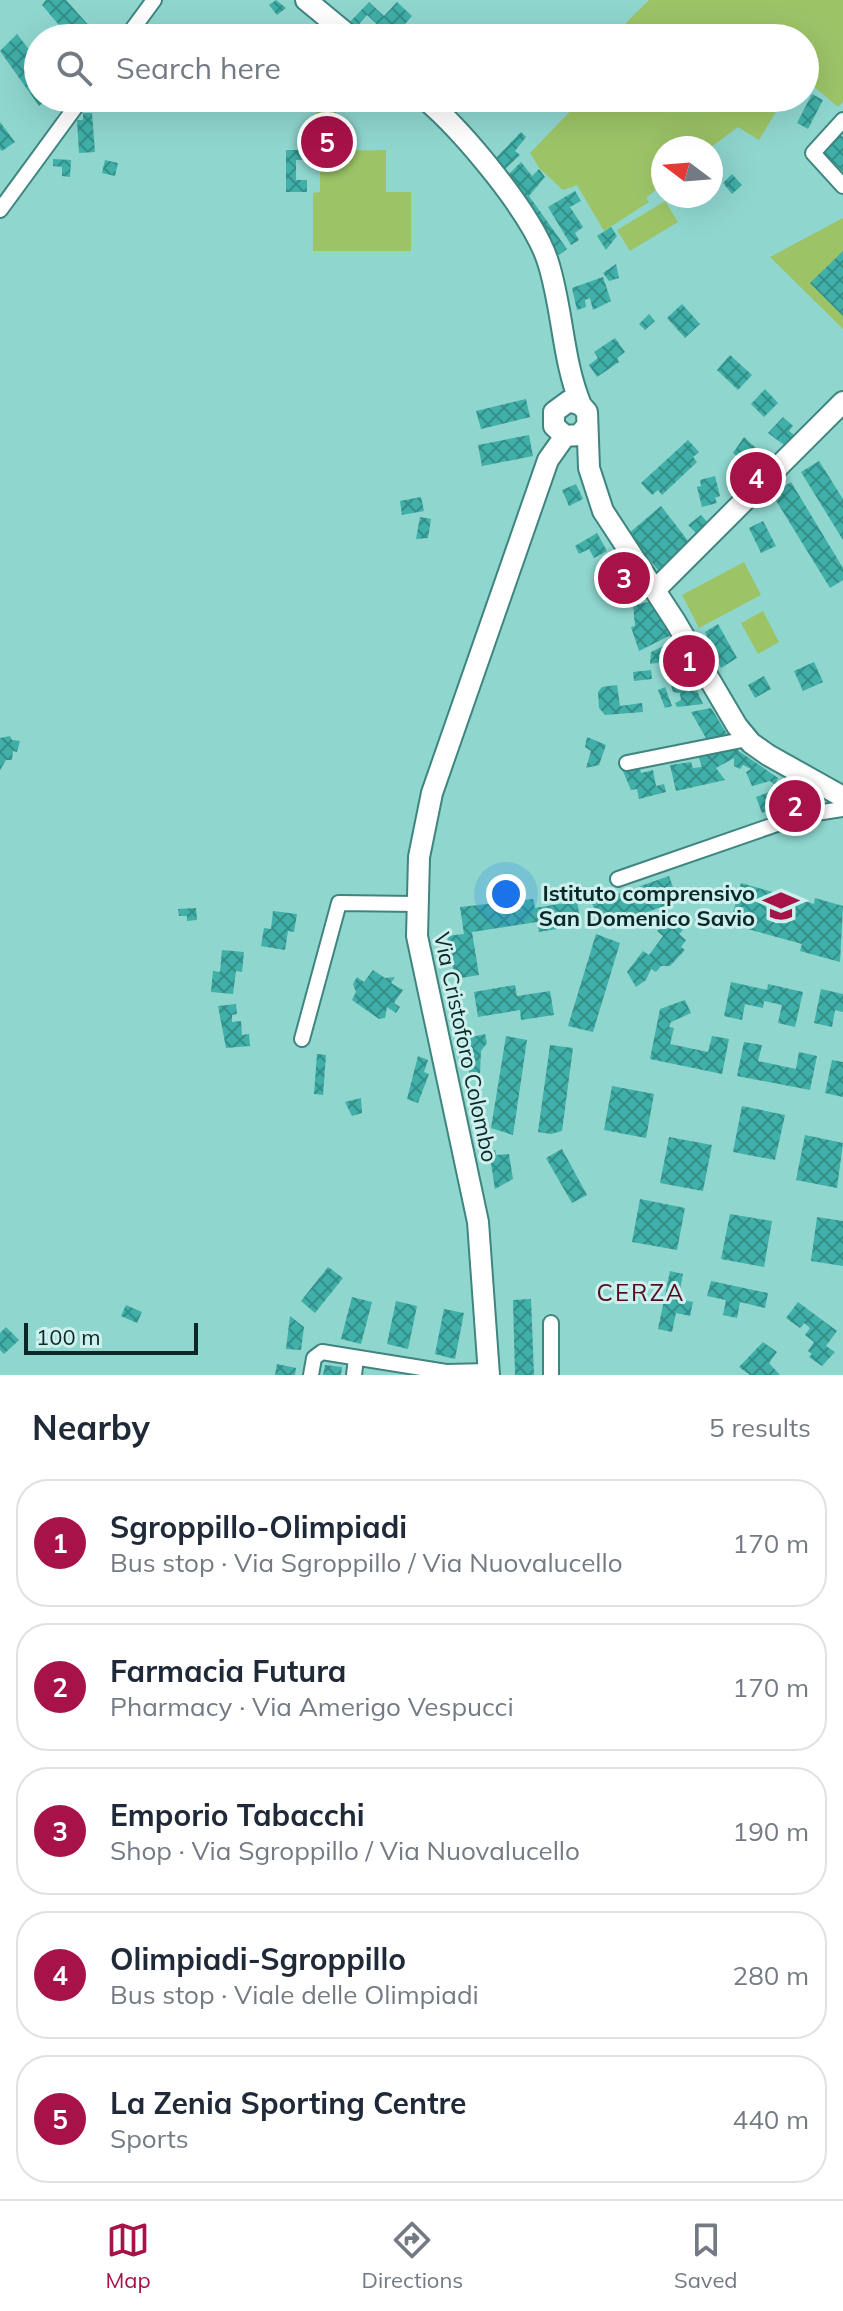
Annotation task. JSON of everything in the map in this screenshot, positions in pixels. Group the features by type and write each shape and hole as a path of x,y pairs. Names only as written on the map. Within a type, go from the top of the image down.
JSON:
{"street":[{"path":"136,24 154,0"},
{"path":"306,0 335,24"},
{"path":"0,210 72,112"},
{"path":"438,112 481,156 539,240 555,290 566,359 581,405 587,412 589,468"},
{"path":"843,120 813,153 843,186"},
{"path":"548,460 554,414 564,385 566,359"},
{"path":"655,590 843,402"},
{"path":"581,405 563,403 554,414 554,426 579,449 589,468 603,511 747,739 768,755 837,793 803,815 618,879"},
{"path":"548,460 566,436 579,435 587,426"},
{"name":"Via Cristoforo Colombo","path":"489,1373 478,1222 422,966 416,904 419,857 432,793 548,460"},
{"path":"627,763 747,739"},
{"path":"803,815 843,809"},
{"path":"302,1039 339,903 416,904"},
{"path":"551,1323 551,1375"},
{"path":"311,1375 317,1353 445,1373 489,1373"},
{"path":"354,1375 356,1358"}],"green space":[{"path":"649,0 843,0 843,102 838,107 819,91 819,24 625,24"},
{"path":"317,112 336,112 336,134 316,134"},
{"path":"570,112 776,112 759,140 738,127 723,138 651,136 651,194 646,198 649,202 604,231 577,185 563,190 540,169 530,153"},
{"path":"386,150 386,192 411,192 411,251 313,251 313,193 320,192 320,151"},
{"path":"653,208 669,208 678,222 630,251 617,230"},
{"path":"843,218 843,329 770,257"},
{"path":"744,562 761,595 699,628 682,595"},
{"path":"763,611 779,642 758,654 741,623"}],"building":[{"path":"46,0 66,0 87,24 58,24 42,5"},
{"path":"276,0 286,8 277,15 269,5"},
{"path":"369,2 384,16 397,2 412,16 405,24 377,24 367,15 359,24 348,24"},
{"path":"17,34 24,43 24,85 0,51"},
{"path":"803,112 817,112 808,129 797,123"},
{"path":"83,113 92,113 95,152 79,153 77,120 83,120"},
{"path":"0,122 15,142 2,151 0,149"},
{"path":"521,132 526,137 515,151 520,155 501,173 492,162"},
{"path":"837,132 843,137 843,172 820,149"},
{"path":"286,150 307,150 307,160 296,160 296,180 307,180 307,192 286,192"},
{"path":"53,159 71,160 70,177 62,176 62,167 53,166"},
{"path":"105,160 118,163 115,176 102,173"},
{"path":"521,162 532,176 539,169 545,177 529,196 567,249 559,255 520,202 524,199 509,174"},
{"path":"732,174 742,185 732,194 723,183"},
{"path":"575,191 581,201 570,207 583,227 575,233 579,240 571,245 548,207"},
{"path":"611,227 617,236 606,250 597,236"},
{"path":"843,251 843,316 810,283"},
{"path":"616,264 619,278 609,281 603,273"},
{"path":"603,277 611,301 593,310 590,298 585,300 586,307 577,310 572,288"},
{"path":"682,304 700,324 685,338 667,318"},
{"path":"649,314 655,321 645,330 639,324"},
{"path":"615,338 625,352 617,358 619,362 597,377 589,365 598,358 594,352"},
{"path":"730,355 752,375 738,390 717,370"},
{"path":"765,389 778,403 764,417 751,404"},
{"path":"526,399 530,417 481,429 476,411"},
{"path":"783,417 793,426 789,431 794,435 784,445 768,433"},
{"path":"529,435 533,456 482,466 478,445"},
{"path":"744,437 756,448 743,462 733,453"},
{"path":"688,440 699,452 693,457 697,462 662,495 658,490 652,495 641,483"},
{"path":"819,461 843,499 843,540 801,472"},
{"path":"715,476 720,496 715,498 717,503 702,507 697,487 701,486 700,480"},
{"path":"791,482 843,568 843,580 830,588 772,494"},
{"path":"576,484 583,499 569,506 562,490"},
{"path":"421,497 424,511 402,515 400,501"},
{"path":"661,506 689,542 659,571 628,534"},
{"path":"701,515 708,523 697,534 688,525"},
{"path":"420,517 431,519 428,538 416,539"},
{"path":"763,521 776,546 761,553 749,528"},
{"path":"597,533 607,551 594,558 589,549 579,554 575,546"},
{"path":"626,570 641,596 612,602 604,576"},
{"path":"649,602 673,634 639,651 631,627 635,626 633,605"},
{"path":"718,624 737,658 721,668 705,632"},
{"path":"676,640 686,664 663,667 662,662 650,664 651,652"},
{"path":"814,662 823,682 803,691 794,671"},
{"path":"651,670 652,679 634,681 633,672"},
{"path":"764,676 771,689 755,698 748,685"},
{"path":"693,682 703,704 677,707 675,703 681,700 680,693 673,692 671,685"},
{"path":"617,685 620,706 642,703 643,712 605,715 599,708 598,692 602,687"},
{"path":"665,687 672,706 665,708 658,690"},
{"path":"711,708 730,739 710,745 691,712"},
{"path":"10,736 12,740 20,741 17,752 13,751 12,760 6,760 0,770 0,738"},
{"path":"587,737 606,745 599,765 586,768 591,751 585,747"},
{"path":"730,745 778,778 775,785 770,781 752,786 746,772 751,769 743,765 740,769 734,766 734,758 716,768 725,780 676,791 670,765 691,762 693,768 702,767 697,752"},
{"path":"639,765 641,773 653,770 656,786 664,784 666,792 639,799 637,789 631,790 622,769"},
{"path":"772,791 778,807 762,813 756,797"},
{"path":"809,796 811,804 781,815 778,807"},
{"path":"669,876 678,901 611,925 598,920 590,897 610,891 612,896"},
{"path":"741,883 814,904 815,898 843,906 840,962 800,951 802,944 730,924"},
{"path":"533,899 535,908 577,901 581,925 539,932 537,922 472,932 479,975 455,979 447,936 464,934 460,907"},
{"path":"196,908 197,920 187,921 187,916 179,916 178,909"},
{"path":"273,911 297,914 294,932 288,931 285,950 261,946 264,928 271,929"},
{"path":"671,920 683,930 679,934 686,940 681,947 685,950 670,966 661,966 656,972 651,969 646,980 636,987 627,972 643,951 649,955 663,936 657,931"},
{"path":"596,934 620,943 593,1032 568,1026"},
{"path":"222,950 244,952 242,972 236,971 233,994 211,992 213,971 220,972"},
{"path":"373,970 385,978 395,977 391,983 403,990 394,1003 400,1007 396,1013 387,1007 385,1018 379,1019 352,1000 356,992 353,984 357,977 364,982"},
{"path":"731,982 767,990 768,984 803,992 795,1027 778,1023 782,1005 764,1001 763,1008 745,1004 742,1020 724,1016"},
{"path":"515,985 517,996 550,991 554,1015 521,1020 520,1010 478,1017 474,992"},
{"path":"821,989 843,994 843,1012 835,1010 832,1027 814,1023"},
{"path":"685,1000 691,1013 671,1022 669,1027 674,1028 670,1044 708,1052 712,1036 729,1039 722,1074 650,1059 660,1009"},
{"path":"236,1004 237,1014 232,1015 232,1022 241,1021 242,1035 249,1034 250,1046 226,1048 218,1006"},
{"path":"471,1032 472,1037 485,1034 487,1043 481,1051 480,1074 470,1076 461,1034"},
{"path":"506,1036 527,1040 513,1135 491,1128"},
{"path":"744,1042 762,1045 758,1061 796,1069 799,1052 817,1056 810,1090 737,1076"},
{"path":"550,1045 573,1048 562,1131 551,1134 538,1132"},
{"path":"317,1054 326,1055 323,1095 314,1094"},
{"path":"418,1056 428,1060 424,1072 429,1074 418,1103 407,1099"},
{"path":"832,1060 843,1062 843,1097 825,1093"},
{"path":"612,1086 654,1094 646,1138 604,1130"},
{"path":"361,1098 362,1113 352,1116 345,1102"},
{"path":"742,1106 785,1115 775,1160 733,1152"},
{"path":"805,1135 843,1143 837,1188 796,1180"},
{"path":"669,1137 712,1145 703,1191 660,1183"},
{"path":"562,1149 587,1195 572,1203 546,1158"},
{"path":"495,1150 496,1155 509,1154 513,1179 495,1189 489,1151"},
{"path":"640,1199 685,1208 677,1250 632,1242"},
{"path":"730,1214 772,1221 764,1267 721,1259"},
{"path":"817,1217 843,1221 843,1266 811,1261"},
{"path":"328,1267 343,1278 315,1313 301,1301"},
{"path":"670,1271 683,1274 678,1299 693,1302 690,1316 676,1313 672,1332 658,1329"},
{"path":"711,1281 768,1293 765,1308 740,1302 737,1318 723,1315 726,1300 707,1296"},
{"path":"352,1297 372,1302 361,1344 341,1339"},
{"path":"531,1299 534,1375 515,1375 513,1300"},
{"path":"396,1301 417,1306 408,1349 387,1344"},
{"path":"798,1302 837,1331 826,1346 835,1352 822,1366 809,1357 812,1354 808,1351 814,1342 805,1335 810,1328 804,1323 800,1328 786,1318"},
{"path":"126,1305 142,1312 137,1323 121,1316"},
{"path":"444,1309 464,1313 455,1359 435,1354"},
{"path":"290,1316 304,1327 301,1350 286,1349"},
{"path":"6,1327 19,1340 4,1354 0,1350 0,1333"},
{"path":"763,1342 777,1352 769,1363 780,1375 750,1375 739,1367"},
{"path":"277,1364 296,1368 295,1375 275,1375"},
{"path":"325,1365 342,1367 341,1375 323,1375"}],"place":[{"name":"La Zenia Sporting Centre","path":"327,142"},
{"name":"Olimpiadi-Sgroppillo","path":"756,478"},
{"name":"Emporio Tabacchi","path":"624,578"},
{"name":"Sgroppillo-Olimpiadi","path":"689,661"},
{"name":"Farmacia Futura","path":"795,806"},
{"name":"Istituto comprensivo San Domenico Savio","path":"781,906"}],"district":[{"name":"CERZA","path":"641,1292"}]}
